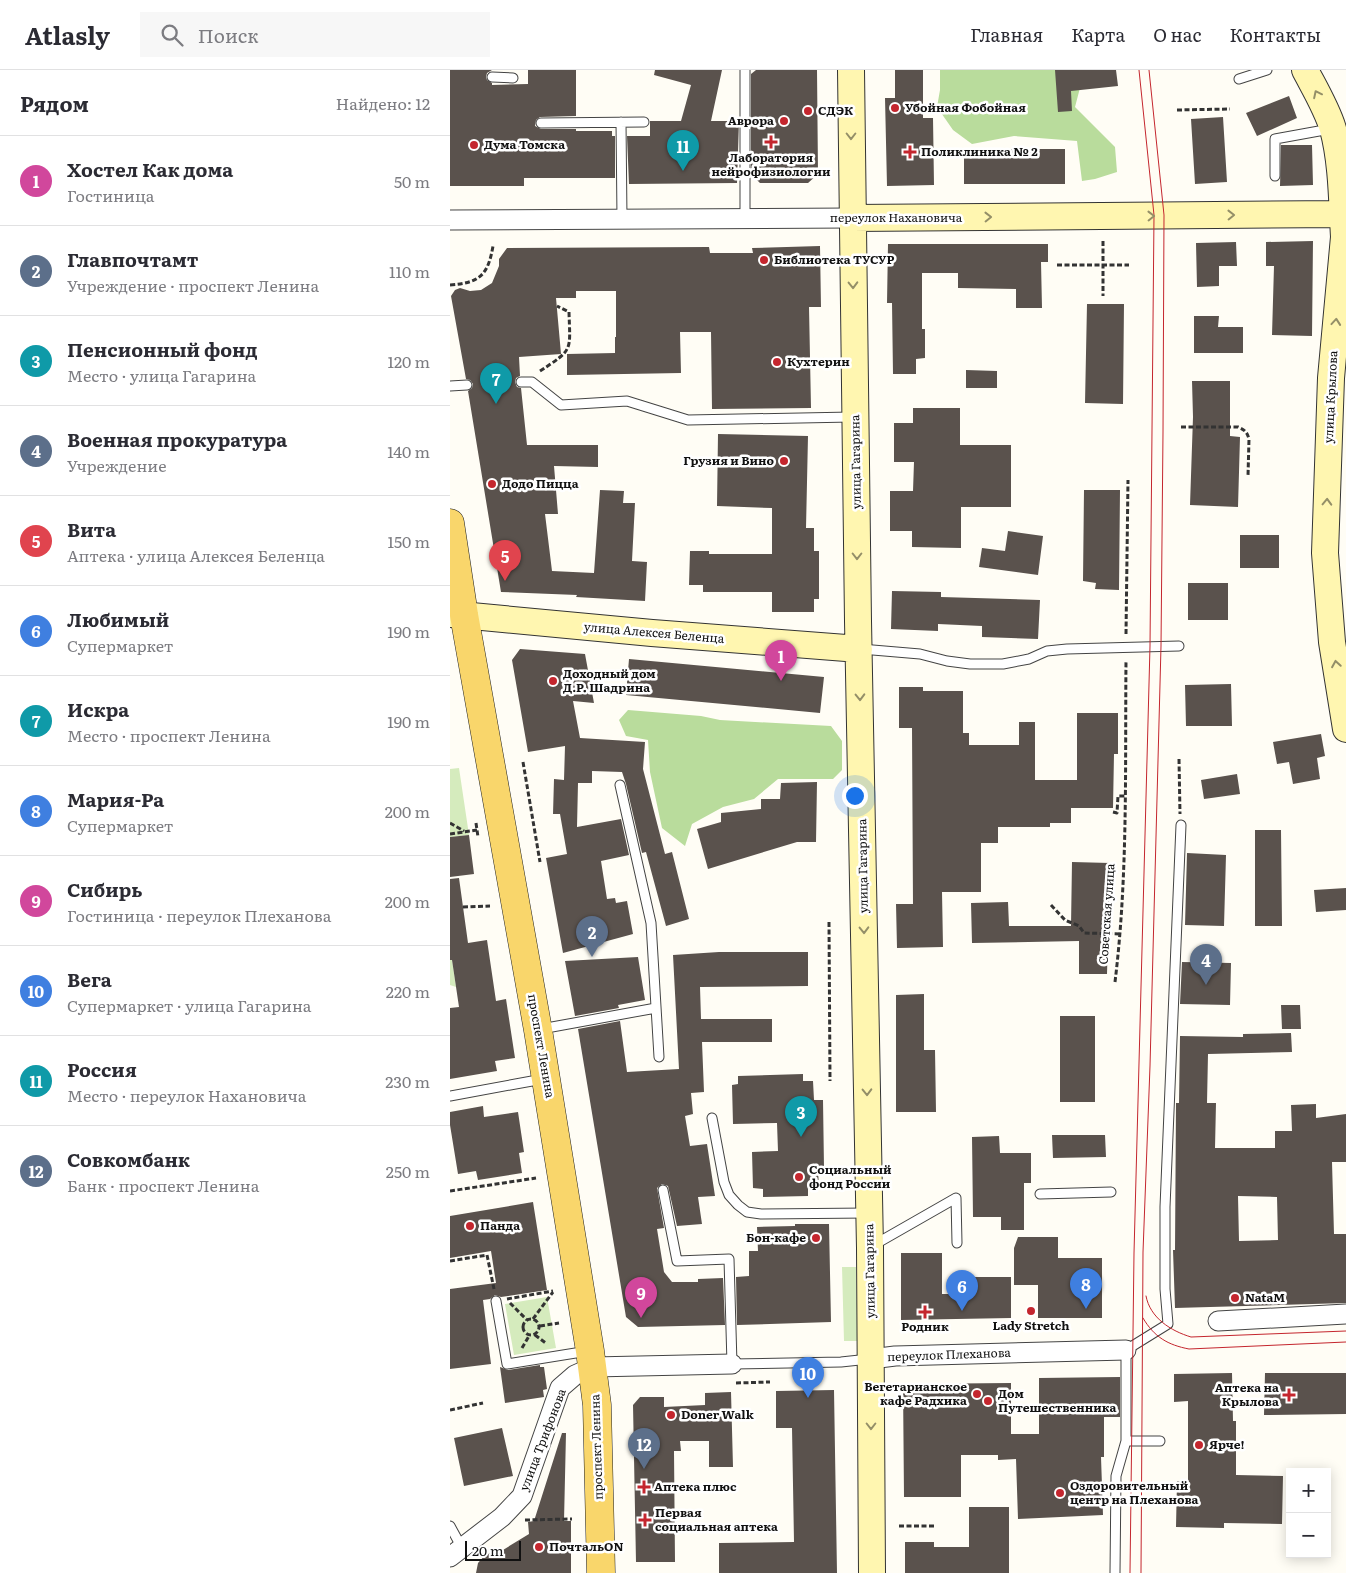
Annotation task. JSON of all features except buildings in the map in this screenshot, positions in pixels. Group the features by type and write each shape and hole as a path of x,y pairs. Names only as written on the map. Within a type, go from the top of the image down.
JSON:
{"main road":[{"name":"улица Гагарина","path":"851,70 858,648 870,1213 872,1573"},
{"name":"улица Крылова","path":"1305,70 1338,140 1343,214 1344,237 1338,378 1325,553 1332,642 1346,729"},
{"name":"переулок Нахановича","path":"852,218 1343,214"},
{"name":"проспект Ленина","path":"450,523 457,614 538,1030 592,1359 597,1405 601,1573"},
{"name":"улица Алексея Беленца","path":"457,614 662,634 858,648"}],"street":[{"name":"переулок Нахановича","path":"450,220 852,218"},
{"path":"1218,1321 1346,1314"},
{"name":"переулок Плеханова","path":"871,1359 896,1356 1126,1350"},
{"name":"переулок Плеханова","path":"592,1359 623,1366 732,1364"},
{"name":"улица Трифонова","path":"456,1552 502,1516 522,1496 560,1388 592,1359"}],"lane":[{"path":"745,70 745,219"},
{"path":"1239,79 1267,70"},
{"path":"492,77 513,78"},
{"path":"621,122 622,219"},
{"path":"541,123 644,122"},
{"path":"1275,176 1275,139 1338,140"},
{"path":"521,382 532,382 560,405 627,402 688,420 855,417"},
{"path":"450,386 467,386"},
{"path":"858,648 920,654 947,661 970,664 1002,664 1028,659 1047,651 1067,648 1179,646"},
{"path":"620,785 652,922 660,1057"},
{"path":"1116,1573 1116,1476 1126,1441 1126,1350 1168,1324 1165,1289 1165,1207 1181,824"},
{"path":"538,1030 656,1008"},
{"path":"450,1096 546,1078"},
{"path":"712,1118 724,1182 729,1195 748,1212 761,1214 870,1213"},
{"path":"663,1190 677,1261 729,1259 732,1364"},
{"path":"1040,1194 1111,1192"},
{"path":"870,1248 956,1198 957,1242"},
{"path":"496,1301 507,1364 592,1359"},
{"name":"переулок Плеханова","path":"732,1364 840,1362 871,1359"},
{"path":"1126,1441 1160,1441"},
{"path":"450,1526 456,1552"}],"path":[{"path":"1177,110 1230,109"},
{"path":"1103,240 1103,296"},
{"path":"450,285 473,281 483,276 488,268 493,246"},
{"path":"1057,265 1129,265"},
{"path":"521,382 557,360 566,353 570,346 569,312 557,306"},
{"path":"1181,428 1238,427 1244,429 1249,439 1248,476"},
{"path":"1179,759 1181,824"},
{"path":"523,762 540,862"},
{"path":"1113,812 1117,813 1118,796 1125,796"},
{"name":"Советская улица","path":"1115,982 1120,934 1124,804"},
{"path":"450,823 465,831"},
{"path":"450,834 477,830"},
{"path":"1051,905 1064,920 1079,926 1084,934 1120,934"},
{"path":"463,907 490,906"},
{"path":"829,922 830,1081"},
{"path":"450,1192 536,1178"},
{"path":"450,1261 487,1255 496,1301"},
{"path":"527,1320 506,1299 553,1291 533,1319"},
{"path":"533,1319 538,1322 540,1326 539,1332 535,1335 527,1335 523,1327 527,1320 533,1319"},
{"path":"540,1326 559,1323"},
{"path":"748,1382 770,1382"},
{"path":"450,1410 483,1404"},
{"path":"534,1520 572,1519"},
{"path":"899,1526 934,1526"}],"green space":[{"path":"940,70 1080,70 1081,84 1075,107 1115,147 1117,172 1082,181 1077,141 1014,136 972,144 953,130 937,107 940,90"},
{"path":"628,710 701,716 720,720 831,726 842,741 842,770 833,779 778,779 754,799 723,807 692,824 685,846 662,828 650,772 648,740 626,736 619,720"},
{"path":"459,768 469,835 450,837 450,769"},
{"path":"450,960 452,960 456,987 450,985"},
{"path":"842,1267 856,1267 858,1341 844,1341"},
{"path":"547,1297 556,1348 514,1355 505,1304"}],"tram line":[{"path":"1130,1573 1134,1253 1150,646 1154,215 1139,70"},
{"path":"1141,1573 1143,1252 1161,646 1163,432 1164,215 1149,70"},
{"path":"1146,1296 1152,1311 1162,1322 1176,1331 1191,1337 1346,1331"},
{"path":"1143,1318 1147,1325 1162,1339 1189,1349 1346,1342"}],"place":[{"name":"Убойная Фобойная","path":"895,108"},
{"name":"СДЭК","path":"808,111"},
{"name":"Аврора","path":"784,121"},
{"name":"Лаборатория нейрофизиологии","path":"771,142"},
{"name":"Дума Томска","path":"474,145"},
{"name":"Поликлиника № 2","path":"910,152"},
{"name":"Россия","path":"683,171"},
{"name":"Библиотека ТУСУР","path":"764,260"},
{"name":"Кухтерин","path":"777,362"},
{"name":"Искра","path":"496,404"},
{"name":"Грузия и Вино","path":"784,461"},
{"name":"Додо Пицца","path":"492,484"},
{"name":"Вита","path":"505,581"},
{"name":"Доходный дом Д.Р. Шадрина","path":"553,681"},
{"name":"Хостел Как дома","path":"781,681"},
{"name":"Главпочтамт","path":"592,957"},
{"name":"Военная прокуратура","path":"1206,985"},
{"name":"Пенсионный фонд","path":"801,1137"},
{"name":"Социальный фонд России","path":"799,1177"},
{"name":"Панда","path":"470,1226"},
{"name":"Бон-кафе","path":"816,1238"},
{"name":"NataM","path":"1235,1298"},
{"name":"Мария-Ра","path":"1086,1309"},
{"name":"Любимый","path":"962,1311"},
{"name":"Lady Stretch","path":"1031,1311"},
{"name":"Родник","path":"925,1312"},
{"name":"Сибирь","path":"641,1318"},
{"name":"Вегетарианское кафе Радхика","path":"977,1394"},
{"name":"Аптека на Крылова","path":"1289,1395"},
{"name":"Вега","path":"808,1398"},
{"name":"Дом Путешественника","path":"988,1401"},
{"name":"Doner Walk","path":"671,1415"},
{"name":"Ярче!","path":"1199,1445"},
{"name":"Совкомбанк","path":"644,1469"},
{"name":"Аптека плюс","path":"644,1487"},
{"name":"Оздоровительный центр на Плеханова","path":"1060,1493"},
{"name":"Первая социальная аптека","path":"645,1520"},
{"name":"ПочтальON","path":"539,1547"}]}
